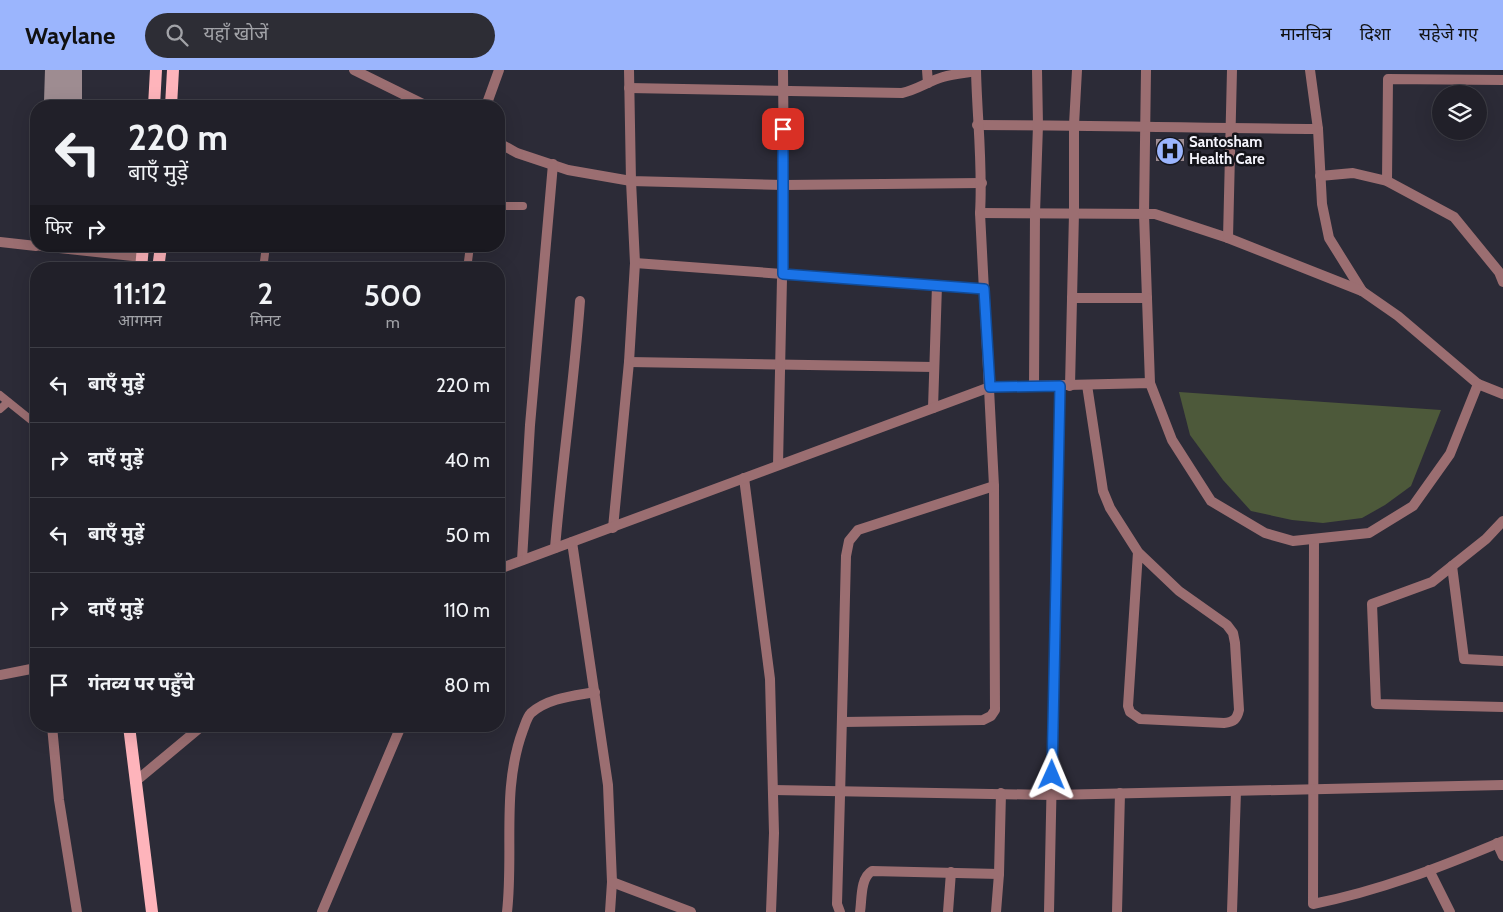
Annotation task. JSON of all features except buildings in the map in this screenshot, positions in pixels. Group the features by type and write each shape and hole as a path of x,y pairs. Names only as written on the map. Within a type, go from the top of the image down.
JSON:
{"main road":[{"path":"154,100 156,70"},
{"path":"171,100 173,70"},
{"path":"130,732 152,912"}],"street":[{"path":"354,70 415,100"},
{"path":"488,100 499,70"},
{"path":"613,528 629,362 635,263 629,70"},
{"path":"778,465 784,186 782,70"},
{"path":"927,70 928,83"},
{"path":"629,88 902,94 943,77 976,70 977,125 982,184 980,213 994,486 995,710 991,716 983,720 843,722"},
{"path":"1034,387 1035,213 1038,125 1037,70"},
{"path":"1049,912 1065,386 1072,298 1074,125 1077,70"},
{"path":"1146,70 1144,214 1150,383 1172,440 1211,501 1265,533 1293,541 1370,533 1413,506 1450,454 1478,384"},
{"path":"1228,238 1232,70"},
{"path":"1310,70 1318,130 1322,204 1330,238 1362,291"},
{"path":"1387,181 1388,79 1503,80"},
{"path":"977,125 1318,130"},
{"path":"505,146 517,153 568,170 631,182 784,186 982,184"},
{"path":"522,560 530,425 553,164"},
{"path":"1320,176 1353,174 1387,181 1454,217 1499,272 1503,282"},
{"path":"980,213 1154,214 1228,238 1362,291 1398,316 1478,384 1503,394"},
{"path":"0,242 30,245"},
{"path":"96,252 142,257"},
{"path":"635,263 984,289"},
{"path":"933,408 937,285"},
{"path":"1072,298 1147,298"},
{"path":"555,548 580,301"},
{"path":"629,362 934,367"},
{"path":"505,567 990,387 1150,383"},
{"path":"1088,385 1103,491 1110,508 1138,552 1179,591 1199,607 1221,620 1233,633 1239,710 1237,718 1232,722 1140,719 1130,712 1128,706 1138,552"},
{"path":"744,478 770,679 774,833 772,912"},
{"path":"840,912 837,904 846,556 849,541 858,530 994,486"},
{"path":"1503,521 1486,539 1432,582 1372,604 1376,704 1503,707"},
{"path":"1314,539 1312,908 1384,887 1500,842 1503,856"},
{"path":"572,542 608,784 612,882 610,912"},
{"path":"1452,566 1464,659 1503,661"},
{"path":"0,675 30,669"},
{"path":"507,912 510,884 508,834 511,784 518,743 529,714 551,701 595,692"},
{"path":"53,732 59,800 77,912"},
{"path":"136,780 195,732"},
{"path":"322,912 398,732"},
{"path":"773,790 1052,794 1503,785"},
{"path":"1232,912 1236,791"},
{"path":"996,912 1001,793"},
{"path":"1117,912 1120,793"},
{"path":"1429,870 1450,912"},
{"path":"860,912 865,879 867,874 872,871 999,874"},
{"path":"948,912 951,872"},
{"path":"612,882 691,912"}],"lane":[{"path":"505,206 523,206"},
{"path":"0,395 30,419"},
{"path":"0,409 8,402"}],"green space":[{"path":"1179,392 1441,410 1411,486 1385,505 1362,518 1323,523 1292,520 1251,511 1223,480 1190,435"}],"place":[{"name":"Santosham Health Care","path":"1170,151"}],"route":[{"path":"783,129 783,274 984,289 990,387 1060,386 1052,775"}]}
